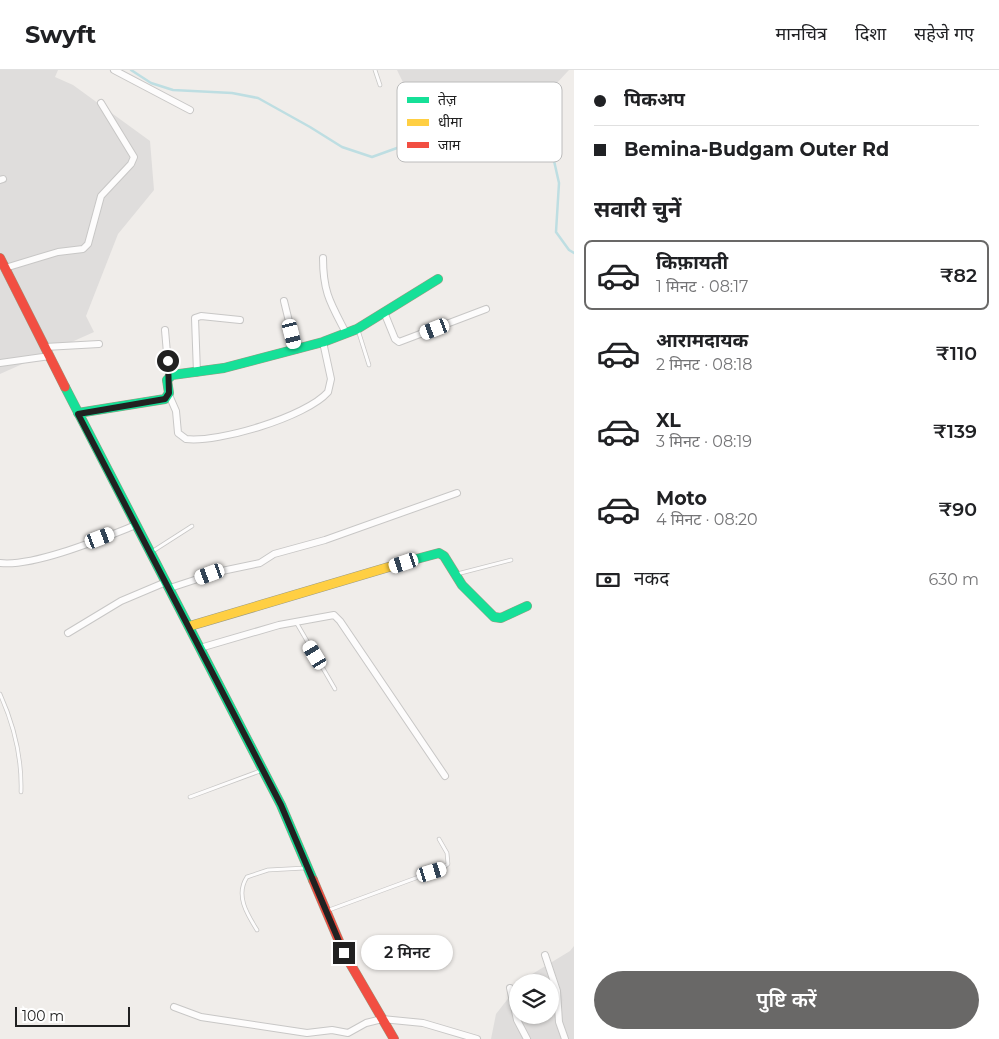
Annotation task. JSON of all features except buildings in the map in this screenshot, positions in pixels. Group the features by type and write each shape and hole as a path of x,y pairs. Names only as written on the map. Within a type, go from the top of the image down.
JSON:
{"main road":[{"path":"0,258 78,414 264,770 292,827 326,911 353,970 394,1039"},
{"path":"78,414 165,399 169,395 167,380 169,376 197,373 296,350 358,329 438,279"},
{"path":"190,626 436,553 442,554 466,590 496,618 527,606"}],"street":[{"path":"114,70 190,110"},
{"path":"5,268 58,252 83,249 88,244 101,196 131,164 134,157 101,103"},
{"path":"323,258 323,279 326,292 346,333"},
{"path":"0,277 11,280"},
{"path":"284,301 296,350"},
{"path":"384,312 395,339 399,342 486,309"},
{"path":"197,373 196,318 201,316 240,320"},
{"path":"166,330 169,376"},
{"path":"169,395 176,411 178,433 186,440 266,425 291,416 328,392 331,379 323,342"},
{"path":"45,347 99,344"},
{"path":"0,362 50,356"},
{"path":"68,633 121,601 168,585 260,563 274,554 325,540 457,493"},
{"path":"0,564 22,563 78,546 136,525"},
{"path":"200,648 295,621 331,615 340,621 445,776"},
{"path":"545,955 557,991 559,1022 566,1039"},
{"path":"174,1007 201,1017 307,1033 332,1030 348,1033 366,1023 382,1019 423,1023 477,1039"},
{"path":"518,1024 527,1039"}],"lane":[{"path":"375,70 380,84"},
{"path":"358,329 369,365"},
{"path":"150,553 192,526"},
{"path":"454,574 511,560"},
{"path":"295,621 335,689"},
{"path":"0,694 11,722 22,768 21,792"},
{"path":"190,797 264,770"},
{"path":"326,911 443,868 448,864 449,858 440,839"},
{"path":"257,930 244,911 243,906 242,888 247,877 268,870 309,868"}],"shaded area":[{"path":"0,70 58,70 55,77 73,85 150,141 154,190 118,234 86,316 94,332 0,374"},
{"path":"397,70 569,70 558,82 403,82"},
{"path":"574,946 574,1039 491,1039 496,1014 509,997 509,1024 559,1024 559,974 532,974 570,951"}],"waterway":[{"path":"131,70 151,83 173,90 232,93 258,98 342,147 372,157 397,148"},
{"path":"554,162 559,183 556,232 569,250 574,253"}],"traffic: fast":[{"path":"78,413 165,399 169,393 167,380 172,375 224,368 323,342 357,329 438,279"},
{"path":"65,387 281,805 313,880"},
{"path":"409,561 439,553 444,556 462,585 494,617 501,618 527,606"}],"traffic: slow":[{"path":"190,626 409,561"}],"traffic: jam":[{"path":"0,258 65,387"},
{"path":"313,880 344,953 394,1039"}],"route":[{"path":"168,361 169,376 167,380 169,395 165,399 78,414 190,626 281,805 344,953"}]}
